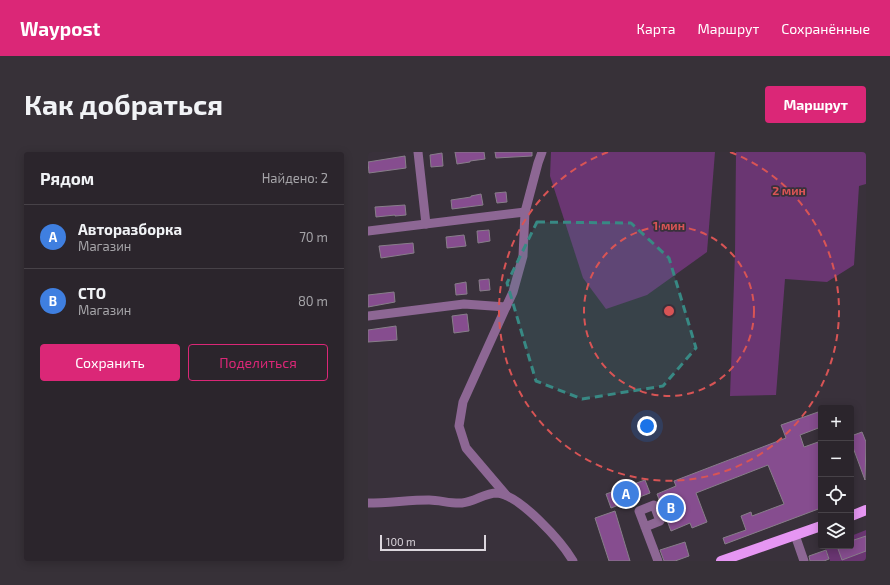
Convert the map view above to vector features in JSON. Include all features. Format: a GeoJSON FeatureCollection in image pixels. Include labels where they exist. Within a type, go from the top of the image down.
{"type":"FeatureCollection","features":[{"type":"Feature","properties":{"kind":"main road"},"geometry":{"type":"LineString","coordinates":[[854,515],[866,510]]}},
{"type":"Feature","properties":{"kind":"main road"},"geometry":{"type":"LineString","coordinates":[[721,561],[818,527]]}},
{"type":"Feature","properties":{"kind":"street"},"geometry":{"type":"LineString","coordinates":[[418,152],[426,224]]}},
{"type":"Feature","properties":{"kind":"street"},"geometry":{"type":"LineString","coordinates":[[542,152],[525,212],[523,256],[513,292],[463,402],[459,426],[466,448],[506,495],[522,505],[539,520],[574,561]]}},
{"type":"Feature","properties":{"kind":"street"},"geometry":{"type":"LineString","coordinates":[[368,231],[525,212]]}},
{"type":"Feature","properties":{"kind":"street"},"geometry":{"type":"LineString","coordinates":[[368,316],[464,304],[506,307]]}},
{"type":"Feature","properties":{"kind":"street"},"geometry":{"type":"LineString","coordinates":[[368,503],[427,500],[464,503],[489,494],[497,493],[506,495]]}},
{"type":"Feature","properties":{"kind":"street"},"geometry":{"type":"LineString","coordinates":[[645,527],[658,561]]}},
{"type":"Feature","properties":{"kind":"street"},"geometry":{"type":"LineString","coordinates":[[796,536],[804,561]]}},
{"type":"Feature","properties":{"kind":"highlighted area"},"geometry":{"type":"Polygon","coordinates":[[[537,222],[631,223],[669,258],[696,348],[663,386],[582,399],[536,381],[507,283],[537,222]]]}},
{"type":"Feature","properties":{"kind":"shaded area"},"geometry":{"type":"Polygon","coordinates":[[[551,152],[715,152],[707,252],[647,295],[606,309],[583,278],[550,176],[551,152]]]}},
{"type":"Feature","properties":{"kind":"shaded area"},"geometry":{"type":"Polygon","coordinates":[[[736,152],[866,152],[866,184],[859,186],[854,265],[827,282],[785,279],[776,395],[730,396],[735,254],[736,152]]]}},
{"type":"Feature","properties":{"kind":"shaded area"},"geometry":{"type":"Polygon","coordinates":[[[866,530],[866,561],[830,561],[826,549],[854,549],[854,535],[866,530]]]}},
{"type":"Feature","properties":{"kind":"building"},"geometry":{"type":"Polygon","coordinates":[[[455,152],[484,152],[485,159],[457,164],[455,152]]]}},
{"type":"Feature","properties":{"kind":"building"},"geometry":{"type":"Polygon","coordinates":[[[495,152],[532,152],[532,156],[496,158],[495,152]]]}},
{"type":"Feature","properties":{"kind":"building"},"geometry":{"type":"Polygon","coordinates":[[[442,153],[443,166],[431,167],[430,155],[442,153]]]}},
{"type":"Feature","properties":{"kind":"building"},"geometry":{"type":"Polygon","coordinates":[[[405,156],[406,168],[369,173],[368,162],[405,156]]]}},
{"type":"Feature","properties":{"kind":"building"},"geometry":{"type":"Polygon","coordinates":[[[506,192],[507,202],[497,203],[495,193],[506,192]]]}},
{"type":"Feature","properties":{"kind":"building"},"geometry":{"type":"Polygon","coordinates":[[[481,194],[483,205],[452,209],[451,200],[481,194]]]}},
{"type":"Feature","properties":{"kind":"building"},"geometry":{"type":"Polygon","coordinates":[[[405,205],[406,215],[376,217],[375,207],[405,205]]]}},
{"type":"Feature","properties":{"kind":"building"},"geometry":{"type":"Polygon","coordinates":[[[489,230],[490,241],[478,243],[477,231],[489,230]]]}},
{"type":"Feature","properties":{"kind":"building"},"geometry":{"type":"Polygon","coordinates":[[[464,235],[466,246],[447,248],[446,237],[464,235]]]}},
{"type":"Feature","properties":{"kind":"building"},"geometry":{"type":"Polygon","coordinates":[[[413,243],[414,253],[381,258],[379,246],[413,243]]]}},
{"type":"Feature","properties":{"kind":"building"},"geometry":{"type":"Polygon","coordinates":[[[489,279],[490,290],[480,291],[479,280],[489,279]]]}},
{"type":"Feature","properties":{"kind":"building"},"geometry":{"type":"Polygon","coordinates":[[[466,282],[467,294],[456,295],[455,284],[466,282]]]}},
{"type":"Feature","properties":{"kind":"building"},"geometry":{"type":"Polygon","coordinates":[[[394,292],[395,302],[368,307],[368,295],[394,292]]]}},
{"type":"Feature","properties":{"kind":"building"},"geometry":{"type":"Polygon","coordinates":[[[467,314],[469,331],[454,333],[452,316],[467,314]]]}},
{"type":"Feature","properties":{"kind":"building"},"geometry":{"type":"Polygon","coordinates":[[[396,326],[397,340],[368,342],[368,330],[396,326]]]}},
{"type":"Feature","properties":{"kind":"building"},"geometry":{"type":"Polygon","coordinates":[[[818,412],[818,428],[800,435],[804,447],[818,442],[818,509],[725,544],[723,538],[746,530],[741,516],[751,512],[752,516],[784,504],[768,465],[696,493],[707,522],[692,528],[690,523],[671,531],[657,494],[676,486],[674,481],[786,438],[781,425],[818,412]]]}},
{"type":"Feature","properties":{"kind":"building"},"geometry":{"type":"Polygon","coordinates":[[[862,432],[866,442],[865,480],[854,450],[854,435],[862,432]]]}},
{"type":"Feature","properties":{"kind":"building"},"geometry":{"type":"Polygon","coordinates":[[[645,480],[650,493],[611,508],[606,494],[645,480]]]}},
{"type":"Feature","properties":{"kind":"building"},"geometry":{"type":"Polygon","coordinates":[[[615,511],[630,561],[609,561],[595,518],[615,511]]]}},
{"type":"Feature","properties":{"kind":"building"},"geometry":{"type":"Polygon","coordinates":[[[866,536],[866,551],[842,560],[838,549],[854,549],[854,540],[866,536]]]}},
{"type":"Feature","properties":{"kind":"building"},"geometry":{"type":"Polygon","coordinates":[[[685,542],[689,556],[675,561],[664,561],[660,550],[685,542]]]}},
{"type":"Feature","properties":{"kind":"building"},"geometry":{"type":"Polygon","coordinates":[[[826,550],[829,559],[824,561],[810,561],[809,556],[826,550]]]}},
{"type":"Feature","properties":{"kind":"place","name":"Авторазборка"},"geometry":{"type":"Point","coordinates":[626,494]}},
{"type":"Feature","properties":{"kind":"place","name":"СТО"},"geometry":{"type":"Point","coordinates":[671,508]}}]}
